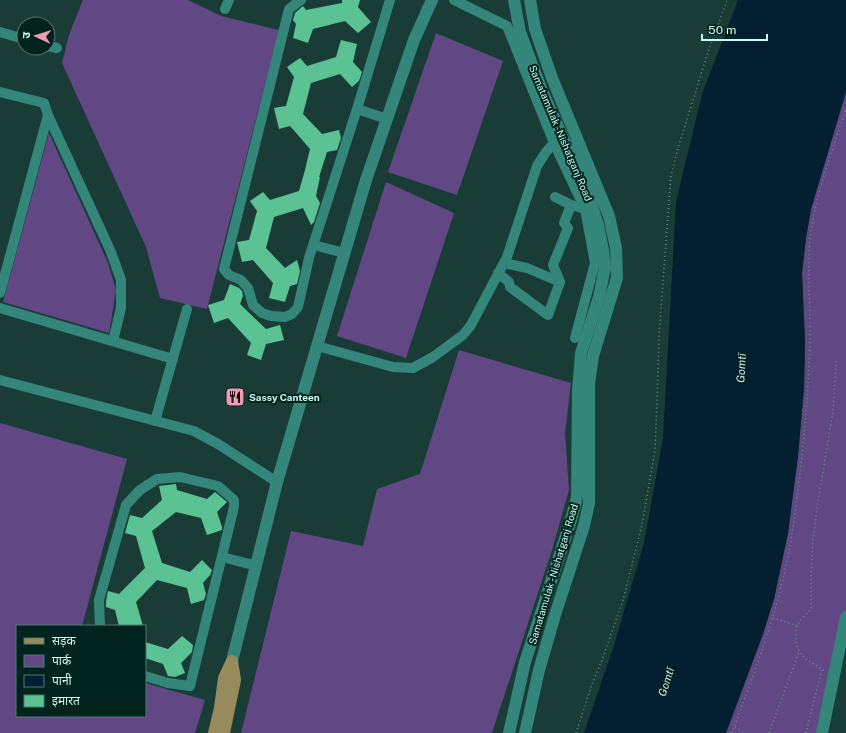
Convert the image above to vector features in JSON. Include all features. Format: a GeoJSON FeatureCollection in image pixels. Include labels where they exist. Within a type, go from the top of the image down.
{"type":"FeatureCollection","features":[{"type":"Feature","properties":{"kind":"main road"},"geometry":{"type":"LineString","coordinates":[[214,733],[220,708],[224,678],[232,661]]}},
{"type":"Feature","properties":{"kind":"main road"},"geometry":{"type":"LineString","coordinates":[[224,733],[230,710],[235,680],[232,661]]}},
{"type":"Feature","properties":{"kind":"street"},"geometry":{"type":"LineString","coordinates":[[301,0],[290,9],[224,269],[229,275],[241,280],[248,288],[253,305],[262,313],[271,316],[285,317],[292,314],[298,307],[314,245],[390,0]]}},
{"type":"Feature","properties":{"kind":"street"},"geometry":{"type":"LineString","coordinates":[[232,661],[277,482],[366,180],[414,40],[432,0]]}},
{"type":"Feature","properties":{"kind":"street"},"geometry":{"type":"LineString","coordinates":[[454,0],[507,26],[554,143],[585,209],[595,263],[576,338]]}},
{"type":"Feature","properties":{"kind":"street","name":"Samatamulak - Nishatganj Road"},"geometry":{"type":"LineString","coordinates":[[509,733],[525,662],[569,527],[577,497],[578,391],[581,353],[599,297],[605,268],[598,225],[586,188],[542,91],[520,32],[514,0]]}},
{"type":"Feature","properties":{"kind":"street","name":"Samatamulak - Nishatganj Road"},"geometry":{"type":"LineString","coordinates":[[525,733],[539,670],[584,526],[589,503],[590,384],[593,356],[617,278],[616,248],[608,216],[552,78],[535,29],[530,0]]}},
{"type":"Feature","properties":{"kind":"street"},"geometry":{"type":"LineString","coordinates":[[0,32],[16,37]]}},
{"type":"Feature","properties":{"kind":"street"},"geometry":{"type":"LineString","coordinates":[[0,92],[44,103],[48,115],[111,252],[121,280],[121,308],[113,341]]}},
{"type":"Feature","properties":{"kind":"street"},"geometry":{"type":"LineString","coordinates":[[357,109],[387,119]]}},
{"type":"Feature","properties":{"kind":"street"},"geometry":{"type":"LineString","coordinates":[[0,293],[48,115]]}},
{"type":"Feature","properties":{"kind":"street"},"geometry":{"type":"LineString","coordinates":[[317,346],[393,367],[413,368],[433,357],[463,335],[471,325],[508,257],[537,166],[554,143]]}},
{"type":"Feature","properties":{"kind":"street"},"geometry":{"type":"LineString","coordinates":[[555,197],[571,205],[585,209]]}},
{"type":"Feature","properties":{"kind":"street"},"geometry":{"type":"LineString","coordinates":[[498,274],[509,282],[510,287],[548,315],[560,282],[553,265],[568,228],[564,223],[571,205]]}},
{"type":"Feature","properties":{"kind":"street"},"geometry":{"type":"LineString","coordinates":[[314,245],[344,254]]}},
{"type":"Feature","properties":{"kind":"street"},"geometry":{"type":"LineString","coordinates":[[504,263],[527,268],[560,282]]}},
{"type":"Feature","properties":{"kind":"street"},"geometry":{"type":"LineString","coordinates":[[0,308],[172,359]]}},
{"type":"Feature","properties":{"kind":"street"},"geometry":{"type":"LineString","coordinates":[[155,421],[187,309]]}},
{"type":"Feature","properties":{"kind":"street"},"geometry":{"type":"LineString","coordinates":[[0,380],[194,431],[218,444],[277,482]]}},
{"type":"Feature","properties":{"kind":"street"},"geometry":{"type":"LineString","coordinates":[[100,625],[99,600],[126,505],[140,490],[157,479],[180,477],[218,486],[234,500],[234,507],[190,686],[168,683],[146,676]]}},
{"type":"Feature","properties":{"kind":"street"},"geometry":{"type":"LineString","coordinates":[[222,557],[257,566]]}},
{"type":"Feature","properties":{"kind":"street"},"geometry":{"type":"LineString","coordinates":[[822,733],[846,617]]}},
{"type":"Feature","properties":{"kind":"path"},"geometry":{"type":"LineString","coordinates":[[576,733],[622,600],[642,525],[655,450],[659,335],[671,175],[707,55],[727,0]]}},
{"type":"Feature","properties":{"kind":"path"},"geometry":{"type":"LineString","coordinates":[[732,733],[767,638],[786,570],[799,481],[808,371],[810,340],[808,259],[811,230],[817,203],[846,108]]}},
{"type":"Feature","properties":{"kind":"path"},"geometry":{"type":"LineString","coordinates":[[806,733],[823,670],[799,652],[796,629],[811,609],[813,541],[833,411],[836,361]]}},
{"type":"Feature","properties":{"kind":"path"},"geometry":{"type":"LineString","coordinates":[[773,618],[798,626]]}},
{"type":"Feature","properties":{"kind":"path"},"geometry":{"type":"LineString","coordinates":[[768,733],[799,652]]}},
{"type":"Feature","properties":{"kind":"path"},"geometry":{"type":"LineString","coordinates":[[734,727],[745,733]]}},
{"type":"Feature","properties":{"kind":"green space"},"geometry":{"type":"Polygon","coordinates":[[[83,0],[188,0],[221,16],[279,30],[207,309],[160,298],[146,247],[62,63],[69,35],[83,0]]]}},
{"type":"Feature","properties":{"kind":"green space"},"geometry":{"type":"Polygon","coordinates":[[[436,33],[503,61],[457,195],[388,172],[436,33]]]}},
{"type":"Feature","properties":{"kind":"green space"},"geometry":{"type":"Polygon","coordinates":[[[846,92],[846,616],[819,733],[726,733],[763,634],[774,599],[788,533],[798,456],[804,388],[805,343],[802,273],[806,238],[811,209],[846,92]]]}},
{"type":"Feature","properties":{"kind":"green space"},"geometry":{"type":"Polygon","coordinates":[[[49,133],[108,263],[116,290],[109,333],[3,302],[49,133]]]}},
{"type":"Feature","properties":{"kind":"green space"},"geometry":{"type":"Polygon","coordinates":[[[386,182],[454,213],[406,358],[337,336],[386,182]]]}},
{"type":"Feature","properties":{"kind":"green space"},"geometry":{"type":"Polygon","coordinates":[[[459,350],[571,383],[565,433],[569,490],[552,550],[492,733],[241,733],[291,531],[363,546],[377,489],[420,474],[459,350]]]}},
{"type":"Feature","properties":{"kind":"green space"},"geometry":{"type":"Polygon","coordinates":[[[0,423],[127,459],[82,625],[16,625],[16,717],[146,717],[146,683],[205,700],[195,733],[0,733],[0,423]]]}},
{"type":"Feature","properties":{"kind":"water","name":"Gomtī"},"geometry":{"type":"Polygon","coordinates":[[[738,0],[846,0],[846,92],[811,209],[802,273],[805,343],[804,388],[798,456],[788,533],[774,599],[763,634],[726,733],[584,733],[615,642],[644,543],[663,438],[676,202],[702,94],[738,0]]]}},
{"type":"Feature","properties":{"kind":"building"},"geometry":{"type":"Polygon","coordinates":[[[342,0],[360,0],[358,7],[371,22],[358,33],[345,21],[313,29],[308,43],[293,38],[296,24],[293,20],[295,13],[303,6],[306,10],[342,3],[342,0]]]}},
{"type":"Feature","properties":{"kind":"building"},"geometry":{"type":"Polygon","coordinates":[[[341,40],[357,44],[353,62],[362,72],[359,81],[352,87],[340,74],[311,83],[303,114],[322,134],[339,130],[341,138],[337,150],[327,152],[319,177],[316,196],[320,203],[314,222],[311,225],[303,208],[274,217],[266,248],[285,268],[297,260],[300,271],[297,284],[290,286],[285,302],[269,298],[273,283],[253,260],[242,262],[237,242],[249,240],[257,211],[250,201],[263,192],[270,200],[299,191],[305,170],[310,149],[290,126],[279,129],[274,108],[286,106],[294,77],[287,67],[300,58],[307,66],[336,57],[341,40]]]}},
{"type":"Feature","properties":{"kind":"building"},"geometry":{"type":"Polygon","coordinates":[[[230,284],[242,291],[243,296],[240,304],[266,329],[280,325],[284,340],[266,344],[261,360],[247,355],[251,343],[228,318],[214,323],[208,305],[224,300],[230,284]]]}},
{"type":"Feature","properties":{"kind":"building"},"geometry":{"type":"Polygon","coordinates":[[[176,484],[177,490],[207,499],[215,492],[227,502],[217,512],[222,530],[207,535],[201,518],[176,512],[152,531],[162,563],[190,572],[202,560],[212,570],[210,575],[203,583],[206,594],[204,600],[191,604],[187,588],[157,580],[136,602],[143,625],[119,625],[115,610],[106,607],[108,591],[119,594],[145,568],[136,536],[125,533],[130,515],[142,518],[162,500],[159,486],[176,484]]]}},
{"type":"Feature","properties":{"kind":"building"},"geometry":{"type":"Polygon","coordinates":[[[182,636],[193,645],[192,652],[181,663],[185,673],[175,677],[168,676],[163,664],[146,658],[146,642],[168,649],[182,636]]]}},
{"type":"Feature","properties":{"kind":"place","name":"Sassy Canteen"},"geometry":{"type":"Point","coordinates":[235,397]}}]}
